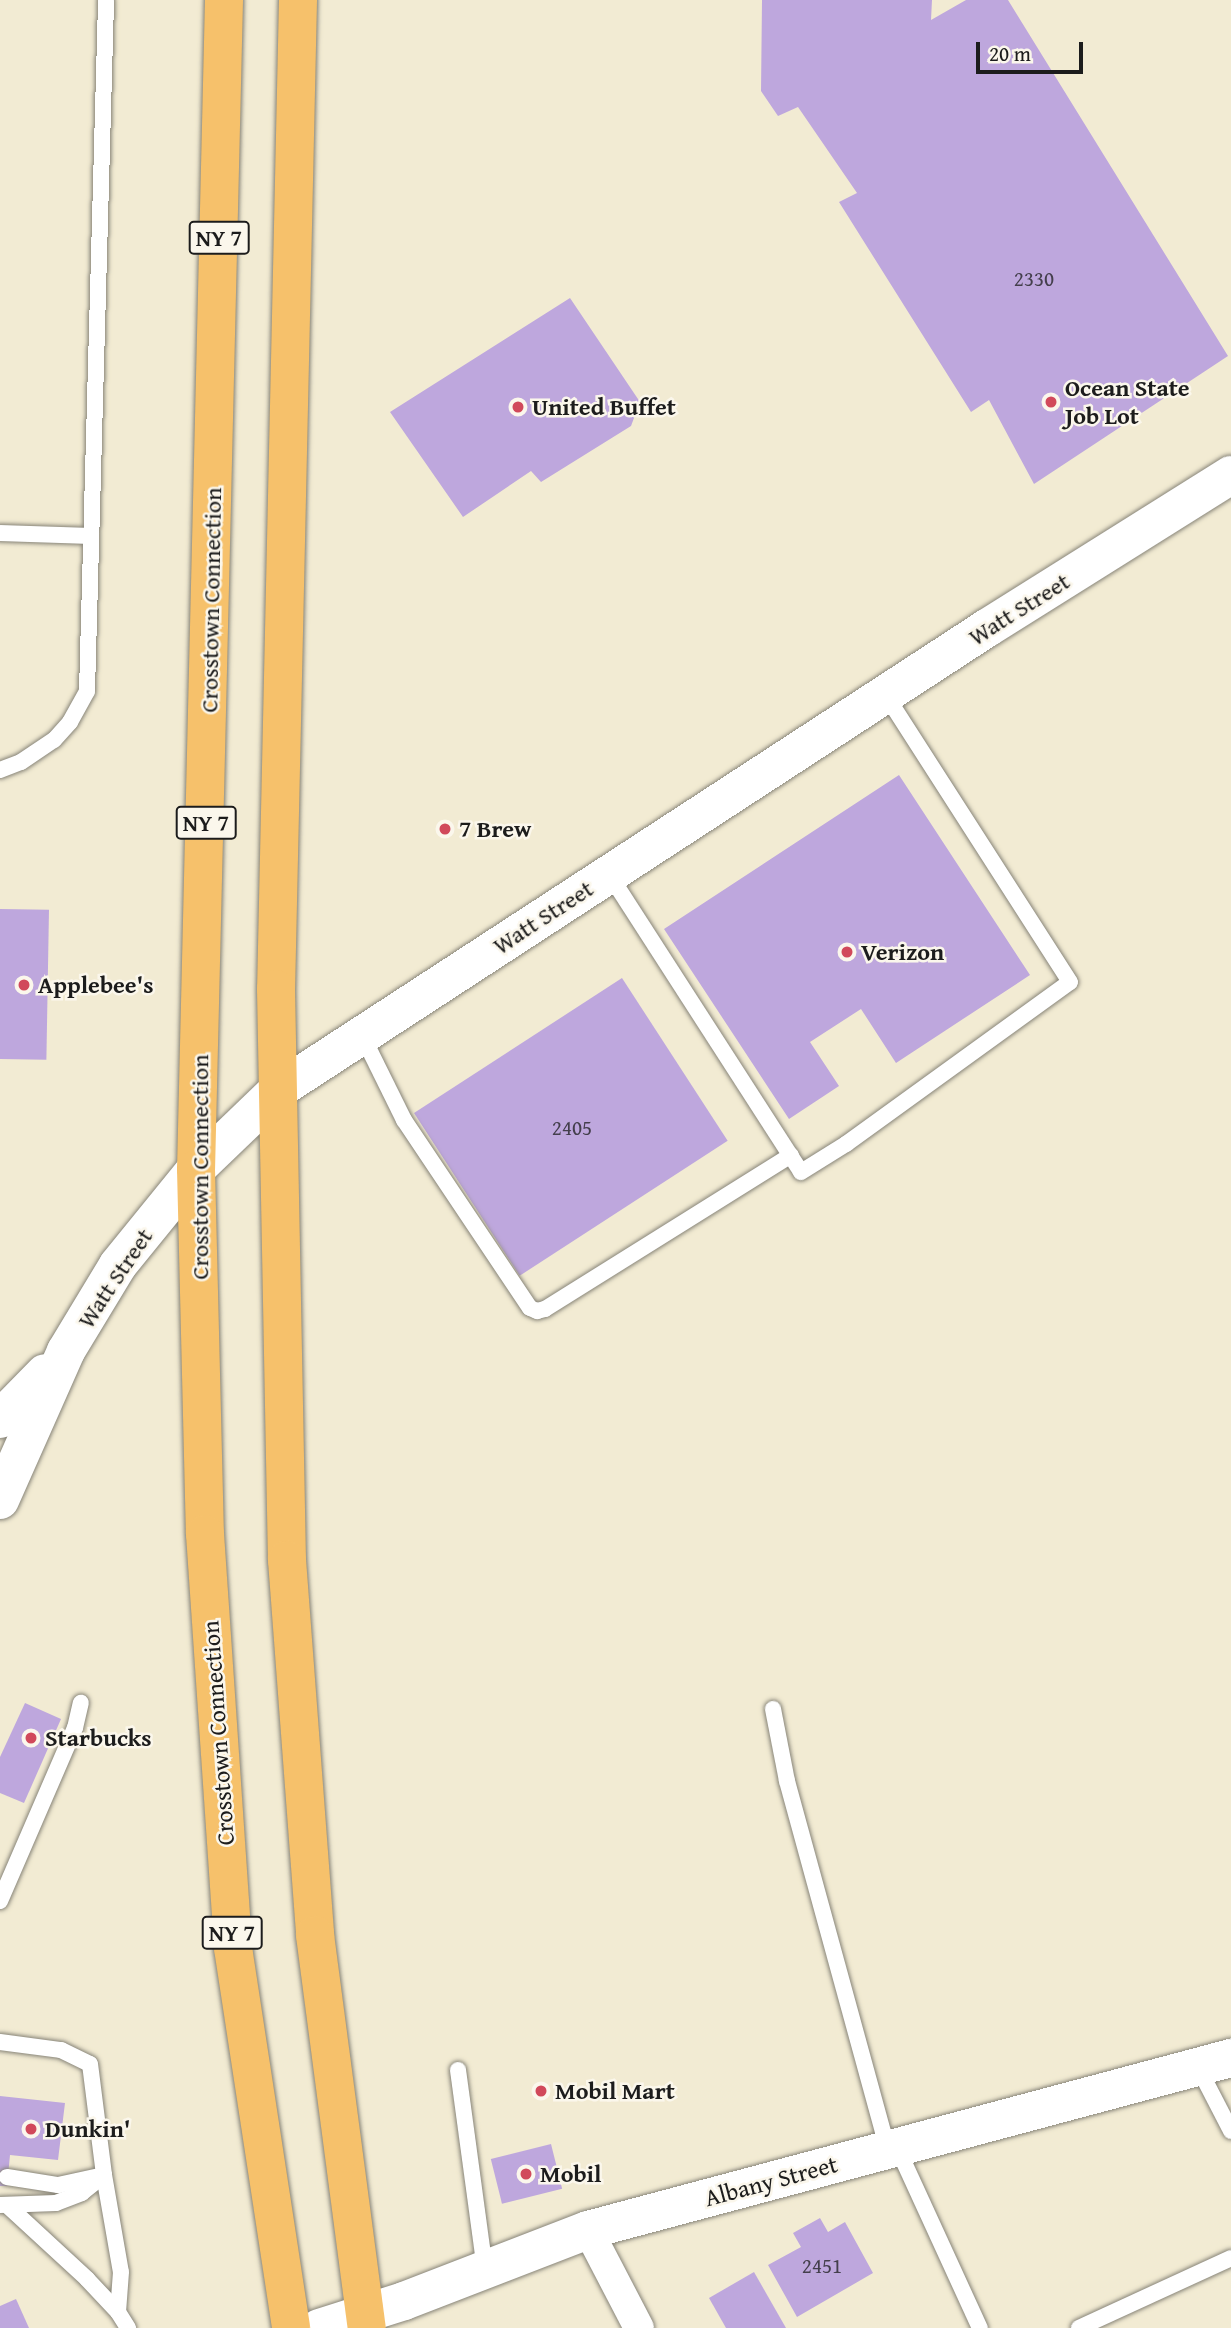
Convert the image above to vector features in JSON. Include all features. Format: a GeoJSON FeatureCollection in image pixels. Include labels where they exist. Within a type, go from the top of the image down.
{"type":"FeatureCollection","features":[{"type":"Feature","properties":{"kind":"highway","name":"Crosstown Connection"},"geometry":{"type":"LineString","coordinates":[[224,0],[196,1170],[205,1534],[233,1948],[291,2328]]}},
{"type":"Feature","properties":{"kind":"highway"},"geometry":{"type":"LineString","coordinates":[[298,0],[277,975],[288,1574],[315,1935],[366,2321]]}},
{"type":"Feature","properties":{"kind":"street","name":"Watt Street"},"geometry":{"type":"LineString","coordinates":[[0,1500],[66,1351],[118,1265],[196,1170],[278,1090],[885,694],[1231,475]]}},
{"type":"Feature","properties":{"kind":"street"},"geometry":{"type":"LineString","coordinates":[[0,1419],[66,1351]]}},
{"type":"Feature","properties":{"kind":"street","name":"Albany Street"},"geometry":{"type":"LineString","coordinates":[[319,2328],[366,2321],[485,2269],[588,2230],[1215,2062]]}},
{"type":"Feature","properties":{"kind":"street"},"geometry":{"type":"LineString","coordinates":[[588,2230],[639,2328]]}},
{"type":"Feature","properties":{"kind":"lane"},"geometry":{"type":"LineString","coordinates":[[0,769],[21,762],[54,740],[70,722],[87,691],[106,0]]}},
{"type":"Feature","properties":{"kind":"lane"},"geometry":{"type":"LineString","coordinates":[[0,533],[91,536]]}},
{"type":"Feature","properties":{"kind":"lane"},"geometry":{"type":"LineString","coordinates":[[609,874],[801,1172],[846,1144],[1070,982],[885,694]]}},
{"type":"Feature","properties":{"kind":"lane"},"geometry":{"type":"LineString","coordinates":[[362,1035],[404,1120],[530,1308],[537,1311],[545,1309],[791,1155]]}},
{"type":"Feature","properties":{"kind":"lane"},"geometry":{"type":"LineString","coordinates":[[0,1901],[75,1728],[81,1703]]}},
{"type":"Feature","properties":{"kind":"lane"},"geometry":{"type":"LineString","coordinates":[[773,1709],[787,1781],[893,2148],[980,2328]]}},
{"type":"Feature","properties":{"kind":"lane"},"geometry":{"type":"LineString","coordinates":[[0,2042],[61,2050],[90,2064],[104,2175],[121,2272],[118,2312]]}},
{"type":"Feature","properties":{"kind":"lane"},"geometry":{"type":"LineString","coordinates":[[1215,2062],[1231,2131]]}},
{"type":"Feature","properties":{"kind":"lane"},"geometry":{"type":"LineString","coordinates":[[458,2070],[485,2269]]}},
{"type":"Feature","properties":{"kind":"lane"},"geometry":{"type":"LineString","coordinates":[[7,2178],[58,2185],[104,2175]]}},
{"type":"Feature","properties":{"kind":"lane"},"geometry":{"type":"LineString","coordinates":[[4,2206],[56,2203],[82,2193],[104,2175]]}},
{"type":"Feature","properties":{"kind":"lane"},"geometry":{"type":"LineString","coordinates":[[4,2206],[118,2312],[128,2328]]}},
{"type":"Feature","properties":{"kind":"lane"},"geometry":{"type":"LineString","coordinates":[[1079,2328],[1231,2258]]}},
{"type":"Feature","properties":{"kind":"building"},"geometry":{"type":"Polygon","coordinates":[[[762,0],[932,0],[931,20],[966,0],[1008,0],[1228,356],[1034,484],[989,400],[971,412],[839,202],[857,193],[798,107],[778,116],[761,91],[762,0]]]}},
{"type":"Feature","properties":{"kind":"building","name":"United Buffet"},"geometry":{"type":"Polygon","coordinates":[[[570,298],[640,402],[631,426],[541,482],[531,471],[463,517],[390,412],[570,298]]]}},
{"type":"Feature","properties":{"kind":"building","name":"Verizon"},"geometry":{"type":"Polygon","coordinates":[[[899,775],[1030,975],[896,1063],[861,1009],[810,1042],[839,1086],[789,1119],[664,929],[899,775]]]}},
{"type":"Feature","properties":{"kind":"building","name":"Applebee's"},"geometry":{"type":"Polygon","coordinates":[[[0,909],[49,910],[46,1060],[0,1059],[0,909]]]}},
{"type":"Feature","properties":{"kind":"building"},"geometry":{"type":"Polygon","coordinates":[[[622,978],[728,1141],[520,1276],[414,1113],[622,978]]]}},
{"type":"Feature","properties":{"kind":"building","name":"Starbucks"},"geometry":{"type":"Polygon","coordinates":[[[25,1703],[61,1719],[24,1803],[0,1793],[0,1757],[25,1703]]]}},
{"type":"Feature","properties":{"kind":"building","name":"Dunkin'"},"geometry":{"type":"Polygon","coordinates":[[[0,2096],[65,2103],[58,2160],[10,2155],[7,2186],[0,2186],[0,2096]]]}},
{"type":"Feature","properties":{"kind":"building","name":"Mobil"},"geometry":{"type":"Polygon","coordinates":[[[551,2144],[562,2189],[502,2204],[491,2159],[551,2144]]]}},
{"type":"Feature","properties":{"kind":"building"},"geometry":{"type":"Polygon","coordinates":[[[820,2218],[828,2232],[845,2222],[873,2273],[797,2317],[768,2265],[801,2247],[793,2233],[820,2218]]]}},
{"type":"Feature","properties":{"kind":"building"},"geometry":{"type":"Polygon","coordinates":[[[754,2272],[786,2328],[726,2328],[709,2298],[754,2272]]]}},
{"type":"Feature","properties":{"kind":"building"},"geometry":{"type":"Polygon","coordinates":[[[16,2299],[29,2328],[0,2328],[0,2306],[16,2299]]]}},
{"type":"Feature","properties":{"kind":"place","name":"Ocean State Job Lot"},"geometry":{"type":"Point","coordinates":[1051,402]}},
{"type":"Feature","properties":{"kind":"place","name":"United Buffet"},"geometry":{"type":"Point","coordinates":[518,407]}},
{"type":"Feature","properties":{"kind":"place","name":"7 Brew"},"geometry":{"type":"Point","coordinates":[445,829]}},
{"type":"Feature","properties":{"kind":"place","name":"Verizon"},"geometry":{"type":"Point","coordinates":[847,952]}},
{"type":"Feature","properties":{"kind":"place","name":"Applebee's"},"geometry":{"type":"Point","coordinates":[24,985]}},
{"type":"Feature","properties":{"kind":"place","name":"Starbucks"},"geometry":{"type":"Point","coordinates":[31,1738]}},
{"type":"Feature","properties":{"kind":"place","name":"Mobil Mart"},"geometry":{"type":"Point","coordinates":[541,2091]}},
{"type":"Feature","properties":{"kind":"place","name":"Dunkin'"},"geometry":{"type":"Point","coordinates":[31,2129]}},
{"type":"Feature","properties":{"kind":"place","name":"Mobil"},"geometry":{"type":"Point","coordinates":[526,2174]}}]}
